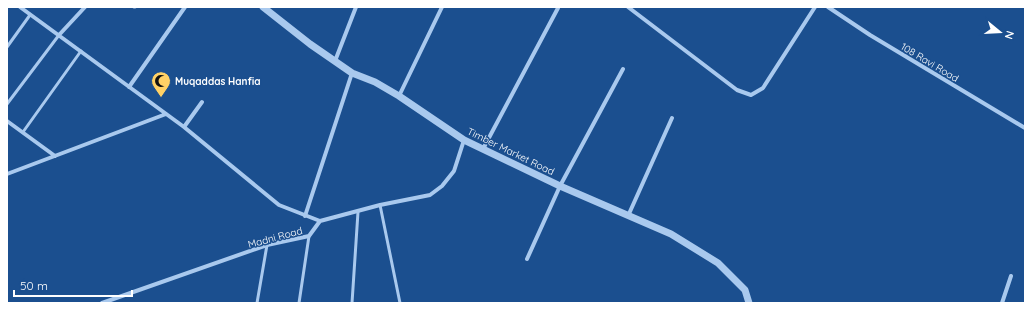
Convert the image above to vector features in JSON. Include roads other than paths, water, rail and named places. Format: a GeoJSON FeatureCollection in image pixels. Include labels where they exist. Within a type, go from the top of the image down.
{"type":"FeatureCollection","features":[{"type":"Feature","properties":{"kind":"street"},"geometry":{"type":"LineString","coordinates":[[20,7],[184,127],[279,205],[320,221],[380,205],[430,194],[442,186],[454,171],[464,140]]}},
{"type":"Feature","properties":{"kind":"street"},"geometry":{"type":"LineString","coordinates":[[59,35],[85,7]]}},
{"type":"Feature","properties":{"kind":"street"},"geometry":{"type":"LineString","coordinates":[[129,87],[185,7]]}},
{"type":"Feature","properties":{"kind":"street","name":"Timber Market Road"},"geometry":{"type":"LineString","coordinates":[[263,7],[310,44],[352,73],[375,82],[399,96],[464,140],[560,186],[671,234],[718,263],[745,290],[749,303]]}},
{"type":"Feature","properties":{"kind":"street"},"geometry":{"type":"LineString","coordinates":[[335,61],[356,7]]}},
{"type":"Feature","properties":{"kind":"street"},"geometry":{"type":"LineString","coordinates":[[399,96],[442,7]]}},
{"type":"Feature","properties":{"kind":"street"},"geometry":{"type":"LineString","coordinates":[[628,7],[737,90],[751,95],[763,88],[815,7]]}},
{"type":"Feature","properties":{"kind":"street","name":"108 Ravi Road"},"geometry":{"type":"LineString","coordinates":[[828,7],[870,36],[1025,128]]}},
{"type":"Feature","properties":{"kind":"street"},"geometry":{"type":"LineString","coordinates":[[483,149],[558,8]]}},
{"type":"Feature","properties":{"kind":"street"},"geometry":{"type":"LineString","coordinates":[[527,259],[560,186],[623,69]]}},
{"type":"Feature","properties":{"kind":"street"},"geometry":{"type":"LineString","coordinates":[[306,216],[352,73]]}},
{"type":"Feature","properties":{"kind":"street"},"geometry":{"type":"LineString","coordinates":[[184,127],[202,102]]}},
{"type":"Feature","properties":{"kind":"street"},"geometry":{"type":"LineString","coordinates":[[7,174],[166,114]]}},
{"type":"Feature","properties":{"kind":"street"},"geometry":{"type":"LineString","coordinates":[[628,216],[672,118]]}},
{"type":"Feature","properties":{"kind":"street"},"geometry":{"type":"LineString","coordinates":[[7,121],[55,156]]}},
{"type":"Feature","properties":{"kind":"street","name":"Madni Road"},"geometry":{"type":"LineString","coordinates":[[102,303],[267,245],[309,236],[320,221]]}},
{"type":"Feature","properties":{"kind":"street"},"geometry":{"type":"LineString","coordinates":[[1002,303],[1011,276]]}},
{"type":"Feature","properties":{"kind":"lane"},"geometry":{"type":"LineString","coordinates":[[7,47],[30,15]]}},
{"type":"Feature","properties":{"kind":"lane"},"geometry":{"type":"LineString","coordinates":[[7,104],[59,35]]}},
{"type":"Feature","properties":{"kind":"lane"},"geometry":{"type":"LineString","coordinates":[[23,132],[81,52]]}},
{"type":"Feature","properties":{"kind":"lane"},"geometry":{"type":"LineString","coordinates":[[380,205],[400,303]]}},
{"type":"Feature","properties":{"kind":"lane"},"geometry":{"type":"LineString","coordinates":[[352,303],[358,212]]}},
{"type":"Feature","properties":{"kind":"lane"},"geometry":{"type":"LineString","coordinates":[[299,303],[309,236]]}},
{"type":"Feature","properties":{"kind":"lane"},"geometry":{"type":"LineString","coordinates":[[257,303],[267,245]]}},
{"type":"Feature","properties":{"kind":"place","name":"Muqaddas Hanfia"},"geometry":{"type":"Point","coordinates":[161,98]}}]}
